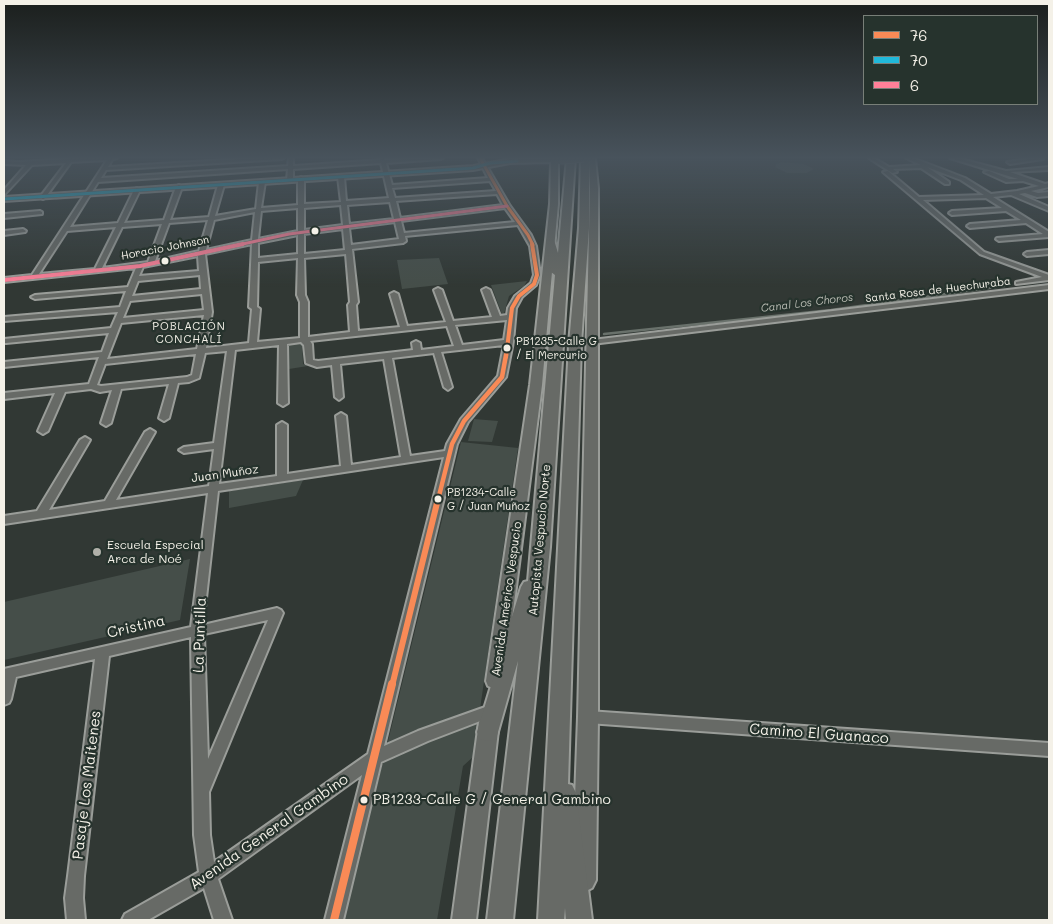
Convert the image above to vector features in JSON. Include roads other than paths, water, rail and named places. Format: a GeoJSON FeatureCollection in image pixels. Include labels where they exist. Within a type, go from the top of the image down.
{"type":"FeatureCollection","features":[{"type":"Feature","properties":{"kind":"highway","name":"Autopista Vespucio Norte"},"geometry":{"type":"LineString","coordinates":[[500,920],[541,547],[567,201]]}},
{"type":"Feature","properties":{"kind":"highway","name":"Autopista Vespucio Norte"},"geometry":{"type":"LineString","coordinates":[[551,920],[584,201]]}},
{"type":"Feature","properties":{"kind":"highway"},"geometry":{"type":"LineString","coordinates":[[550,242],[554,266],[560,282]]}},
{"type":"Feature","properties":{"kind":"highway"},"geometry":{"type":"LineString","coordinates":[[578,308],[594,255]]}},
{"type":"Feature","properties":{"kind":"highway"},"geometry":{"type":"LineString","coordinates":[[490,722],[541,547]]}},
{"type":"Feature","properties":{"kind":"highway"},"geometry":{"type":"LineString","coordinates":[[559,746],[580,920]]}},
{"type":"Feature","properties":{"kind":"main road","name":"Avenida Américo Vespucio"},"geometry":{"type":"LineString","coordinates":[[464,920],[536,385],[554,201]]}},
{"type":"Feature","properties":{"kind":"main road"},"geometry":{"type":"LineString","coordinates":[[584,920],[594,255],[593,201]]}},
{"type":"Feature","properties":{"kind":"street"},"geometry":{"type":"LineString","coordinates":[[34,277],[84,201]]}},
{"type":"Feature","properties":{"kind":"street"},"geometry":{"type":"LineString","coordinates":[[97,271],[132,201]]}},
{"type":"Feature","properties":{"kind":"street"},"geometry":{"type":"LineString","coordinates":[[150,265],[174,201]]}},
{"type":"Feature","properties":{"kind":"street"},"geometry":{"type":"LineString","coordinates":[[4,396],[92,386],[96,389],[194,378],[208,312],[201,256],[217,201]]}},
{"type":"Feature","properties":{"kind":"street"},"geometry":{"type":"LineString","coordinates":[[253,346],[255,240],[259,201]]}},
{"type":"Feature","properties":{"kind":"street"},"geometry":{"type":"LineString","coordinates":[[301,201],[304,341],[308,344],[310,362],[318,364],[509,342]]}},
{"type":"Feature","properties":{"kind":"street"},"geometry":{"type":"LineString","coordinates":[[66,229],[212,218],[258,210],[374,201]]}},
{"type":"Feature","properties":{"kind":"street"},"geometry":{"type":"LineString","coordinates":[[392,201],[401,239]]}},
{"type":"Feature","properties":{"kind":"street"},"geometry":{"type":"LineString","coordinates":[[334,920],[449,453],[455,435],[464,421],[502,377],[509,342],[510,317],[514,303],[534,284],[537,275],[533,246],[504,201]]}},
{"type":"Feature","properties":{"kind":"street"},"geometry":{"type":"LineString","coordinates":[[919,201],[982,253],[1049,277]]}},
{"type":"Feature","properties":{"kind":"street"},"geometry":{"type":"LineString","coordinates":[[996,201],[1049,235]]}},
{"type":"Feature","properties":{"kind":"street"},"geometry":{"type":"LineString","coordinates":[[1032,201],[1047,208]]}},
{"type":"Feature","properties":{"kind":"street"},"geometry":{"type":"LineString","coordinates":[[344,203],[354,302],[352,305],[354,334]]}},
{"type":"Feature","properties":{"kind":"street","name":"Horacio Johnson"},"geometry":{"type":"LineString","coordinates":[[4,280],[150,265],[255,240],[301,232],[507,206]]}},
{"type":"Feature","properties":{"kind":"street"},"geometry":{"type":"LineString","coordinates":[[952,213],[1004,207]]}},
{"type":"Feature","properties":{"kind":"street"},"geometry":{"type":"LineString","coordinates":[[5,218],[40,213]]}},
{"type":"Feature","properties":{"kind":"street"},"geometry":{"type":"LineString","coordinates":[[970,226],[1026,222]]}},
{"type":"Feature","properties":{"kind":"street"},"geometry":{"type":"LineString","coordinates":[[255,260],[349,250],[401,239],[520,223]]}},
{"type":"Feature","properties":{"kind":"street"},"geometry":{"type":"LineString","coordinates":[[4,233],[23,231]]}},
{"type":"Feature","properties":{"kind":"street"},"geometry":{"type":"LineString","coordinates":[[999,239],[1049,235]]}},
{"type":"Feature","properties":{"kind":"street"},"geometry":{"type":"LineString","coordinates":[[1027,254],[1049,252]]}},
{"type":"Feature","properties":{"kind":"street"},"geometry":{"type":"LineString","coordinates":[[92,386],[140,266]]}},
{"type":"Feature","properties":{"kind":"street"},"geometry":{"type":"LineString","coordinates":[[134,279],[203,273]]}},
{"type":"Feature","properties":{"kind":"street","name":"Santa Rosa de Huechuraba"},"geometry":{"type":"LineString","coordinates":[[1018,283],[1049,277]]}},
{"type":"Feature","properties":{"kind":"street","name":"Santa Rosa de Huechuraba"},"geometry":{"type":"LineString","coordinates":[[592,342],[1049,287]]}},
{"type":"Feature","properties":{"kind":"street"},"geometry":{"type":"LineString","coordinates":[[35,297],[130,289]]}},
{"type":"Feature","properties":{"kind":"street"},"geometry":{"type":"LineString","coordinates":[[438,290],[459,348]]}},
{"type":"Feature","properties":{"kind":"street"},"geometry":{"type":"LineString","coordinates":[[486,290],[497,319]]}},
{"type":"Feature","properties":{"kind":"street"},"geometry":{"type":"LineString","coordinates":[[126,299],[206,291]]}},
{"type":"Feature","properties":{"kind":"street"},"geometry":{"type":"LineString","coordinates":[[394,294],[404,329]]}},
{"type":"Feature","properties":{"kind":"street"},"geometry":{"type":"LineString","coordinates":[[4,319],[122,309]]}},
{"type":"Feature","properties":{"kind":"street"},"geometry":{"type":"LineString","coordinates":[[118,321],[208,312]]}},
{"type":"Feature","properties":{"kind":"street"},"geometry":{"type":"LineString","coordinates":[[4,364],[201,351],[510,317]]}},
{"type":"Feature","properties":{"kind":"street"},"geometry":{"type":"LineString","coordinates":[[6,341],[114,330]]}},
{"type":"Feature","properties":{"kind":"street"},"geometry":{"type":"LineString","coordinates":[[283,342],[283,403]]}},
{"type":"Feature","properties":{"kind":"street"},"geometry":{"type":"LineString","coordinates":[[416,343],[418,353]]}},
{"type":"Feature","properties":{"kind":"street","name":"La Puntilla"},"geometry":{"type":"LineString","coordinates":[[223,920],[208,876],[202,835],[198,629],[231,348]]}},
{"type":"Feature","properties":{"kind":"street"},"geometry":{"type":"LineString","coordinates":[[437,351],[448,387]]}},
{"type":"Feature","properties":{"kind":"street"},"geometry":{"type":"LineString","coordinates":[[388,356],[406,459]]}},
{"type":"Feature","properties":{"kind":"street"},"geometry":{"type":"LineString","coordinates":[[336,362],[339,398]]}},
{"type":"Feature","properties":{"kind":"street"},"geometry":{"type":"LineString","coordinates":[[164,418],[174,380]]}},
{"type":"Feature","properties":{"kind":"street"},"geometry":{"type":"LineString","coordinates":[[106,424],[117,387]]}},
{"type":"Feature","properties":{"kind":"street"},"geometry":{"type":"LineString","coordinates":[[43,431],[61,390]]}},
{"type":"Feature","properties":{"kind":"street"},"geometry":{"type":"LineString","coordinates":[[341,416],[346,468]]}},
{"type":"Feature","properties":{"kind":"street"},"geometry":{"type":"LineString","coordinates":[[282,425],[282,478]]}},
{"type":"Feature","properties":{"kind":"street"},"geometry":{"type":"LineString","coordinates":[[109,504],[150,432]]}},
{"type":"Feature","properties":{"kind":"street"},"geometry":{"type":"LineString","coordinates":[[41,514],[85,440]]}},
{"type":"Feature","properties":{"kind":"street"},"geometry":{"type":"LineString","coordinates":[[184,450],[220,446]]}},
{"type":"Feature","properties":{"kind":"street","name":"Juan Muñoz"},"geometry":{"type":"LineString","coordinates":[[4,520],[449,453]]}},
{"type":"Feature","properties":{"kind":"street","name":"Cristina"},"geometry":{"type":"LineString","coordinates":[[7,673],[198,629],[277,613],[201,793]]}},
{"type":"Feature","properties":{"kind":"street","name":"Pasaje Los Maitenes"},"geometry":{"type":"LineString","coordinates":[[76,920],[74,898],[76,876],[104,651]]}},
{"type":"Feature","properties":{"kind":"street"},"geometry":{"type":"LineString","coordinates":[[4,699],[7,673]]}},
{"type":"Feature","properties":{"kind":"street","name":"Camino El Guanaco"},"geometry":{"type":"LineString","coordinates":[[588,717],[1049,750]]}},
{"type":"Feature","properties":{"kind":"street","name":"Avenida General Gambino"},"geometry":{"type":"LineString","coordinates":[[131,920],[208,876],[374,758],[431,733],[490,722]]}},
{"type":"Feature","properties":{"kind":"waterway","name":"Canal Los Choros"},"geometry":{"type":"LineString","coordinates":[[604,334],[831,310],[1011,285]]}},
{"type":"Feature","properties":{"kind":"place","name":"PB1235-Calle G / El Mercurio"},"geometry":{"type":"Point","coordinates":[507,348]}},
{"type":"Feature","properties":{"kind":"place","name":"PB1234-Calle G / Juan Muñoz"},"geometry":{"type":"Point","coordinates":[438,499]}},
{"type":"Feature","properties":{"kind":"place","name":"Escuela Especial Arca de Noé"},"geometry":{"type":"Point","coordinates":[97,552]}},
{"type":"Feature","properties":{"kind":"place","name":"PB1233-Calle G / General Gambino"},"geometry":{"type":"Point","coordinates":[364,800]}},
{"type":"Feature","properties":{"kind":"district","name":"POBLACIÓN CONCHALÍ"},"geometry":{"type":"Point","coordinates":[189,333]}}]}
